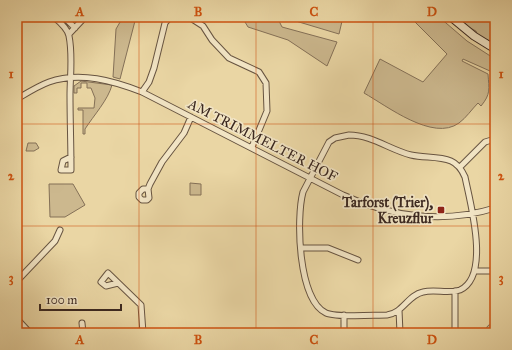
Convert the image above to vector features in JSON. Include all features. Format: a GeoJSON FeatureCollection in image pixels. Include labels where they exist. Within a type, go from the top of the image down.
{"type":"FeatureCollection","features":[{"type":"Feature","properties":{"kind":"main road"},"geometry":{"type":"LineString","coordinates":[[451,17],[474,36],[495,49]]}},
{"type":"Feature","properties":{"kind":"street"},"geometry":{"type":"LineString","coordinates":[[54,17],[69,34],[71,157]]}},
{"type":"Feature","properties":{"kind":"street"},"geometry":{"type":"LineString","coordinates":[[64,17],[75,28]]}},
{"type":"Feature","properties":{"kind":"street"},"geometry":{"type":"LineString","coordinates":[[69,34],[85,17]]}},
{"type":"Feature","properties":{"kind":"street"},"geometry":{"type":"LineString","coordinates":[[142,92],[149,82],[165,23],[170,17]]}},
{"type":"Feature","properties":{"kind":"street"},"geometry":{"type":"LineString","coordinates":[[189,17],[203,26],[212,40],[229,58],[259,72],[266,83],[267,111],[252,146]]}},
{"type":"Feature","properties":{"kind":"street","name":"AM TRIMMELTER HOF"},"geometry":{"type":"LineString","coordinates":[[17,99],[50,81],[95,78],[114,81],[142,92],[252,146],[354,200],[388,211],[431,217],[472,213],[495,208]]}},
{"type":"Feature","properties":{"kind":"street"},"geometry":{"type":"LineString","coordinates":[[148,189],[162,162],[184,133],[191,117]]}},
{"type":"Feature","properties":{"kind":"street"},"geometry":{"type":"LineString","coordinates":[[346,135],[366,136],[400,152],[424,158],[450,160],[460,167],[465,177],[472,213],[476,247],[475,271],[467,286],[454,291],[422,292],[413,297],[399,310],[387,315],[344,315],[327,313],[313,299],[306,277],[301,248],[299,209],[303,192],[310,178],[329,142],[335,138],[346,135]]}},
{"type":"Feature","properties":{"kind":"street"},"geometry":{"type":"LineString","coordinates":[[460,167],[485,142],[495,139]]}},
{"type":"Feature","properties":{"kind":"street"},"geometry":{"type":"LineString","coordinates":[[17,281],[55,241],[60,230]]}},
{"type":"Feature","properties":{"kind":"street"},"geometry":{"type":"LineString","coordinates":[[301,248],[328,248],[358,260]]}},
{"type":"Feature","properties":{"kind":"street"},"geometry":{"type":"LineString","coordinates":[[475,271],[495,271]]}},
{"type":"Feature","properties":{"kind":"street"},"geometry":{"type":"LineString","coordinates":[[118,282],[141,305],[143,333]]}},
{"type":"Feature","properties":{"kind":"street"},"geometry":{"type":"LineString","coordinates":[[454,291],[455,331]]}},
{"type":"Feature","properties":{"kind":"street"},"geometry":{"type":"LineString","coordinates":[[399,310],[400,333]]}},
{"type":"Feature","properties":{"kind":"street"},"geometry":{"type":"LineString","coordinates":[[344,315],[344,333]]}},
{"type":"Feature","properties":{"kind":"street"},"geometry":{"type":"LineString","coordinates":[[17,319],[30,333]]}},
{"type":"Feature","properties":{"kind":"street"},"geometry":{"type":"LineString","coordinates":[[82,323],[83,333]]}},
{"type":"Feature","properties":{"kind":"street"},"geometry":{"type":"LineString","coordinates":[[175,333],[191,333]]}},
{"type":"Feature","properties":{"kind":"shaded area"},"geometry":{"type":"Polygon","coordinates":[[[123,17],[136,17],[120,79],[113,77],[116,29],[123,17]]]}},
{"type":"Feature","properties":{"kind":"shaded area"},"geometry":{"type":"Polygon","coordinates":[[[242,17],[277,17],[282,27],[337,42],[327,66],[288,40],[248,27],[242,17]]]}},
{"type":"Feature","properties":{"kind":"shaded area"},"geometry":{"type":"Polygon","coordinates":[[[290,17],[343,17],[339,34],[289,19],[290,17]]]}},
{"type":"Feature","properties":{"kind":"shaded area"},"geometry":{"type":"Polygon","coordinates":[[[410,17],[439,17],[467,41],[495,59],[495,71],[490,71],[463,59],[462,61],[488,74],[489,91],[481,106],[478,103],[462,121],[448,128],[436,128],[410,120],[364,93],[380,59],[423,82],[447,54],[410,17]]]}},
{"type":"Feature","properties":{"kind":"shaded area"},"geometry":{"type":"Polygon","coordinates":[[[459,17],[495,17],[495,43],[478,36],[476,31],[468,27],[459,17]]]}},
{"type":"Feature","properties":{"kind":"shaded area"},"geometry":{"type":"Polygon","coordinates":[[[81,81],[112,85],[104,102],[85,129],[85,134],[83,134],[83,110],[78,110],[78,108],[94,108],[95,98],[91,88],[87,88],[87,83],[81,83],[81,88],[77,88],[77,93],[74,93],[74,86],[81,81]]]}},
{"type":"Feature","properties":{"kind":"shaded area"},"geometry":{"type":"Polygon","coordinates":[[[28,143],[36,143],[39,148],[34,151],[26,151],[28,143]]]}},
{"type":"Feature","properties":{"kind":"shaded area"},"geometry":{"type":"Polygon","coordinates":[[[190,183],[201,184],[201,195],[190,195],[190,183]]]}},
{"type":"Feature","properties":{"kind":"shaded area"},"geometry":{"type":"Polygon","coordinates":[[[49,184],[73,184],[85,205],[65,217],[50,217],[49,184]]]}},
{"type":"Feature","properties":{"kind":"shaded area"},"geometry":{"type":"Polygon","coordinates":[[[489,325],[493,325],[495,329],[493,333],[489,333],[487,331],[487,327],[489,325]]]}},
{"type":"Feature","properties":{"kind":"place","name":"Tarforst (Trier), Kreuzflur"},"geometry":{"type":"Point","coordinates":[441,210]}}]}
